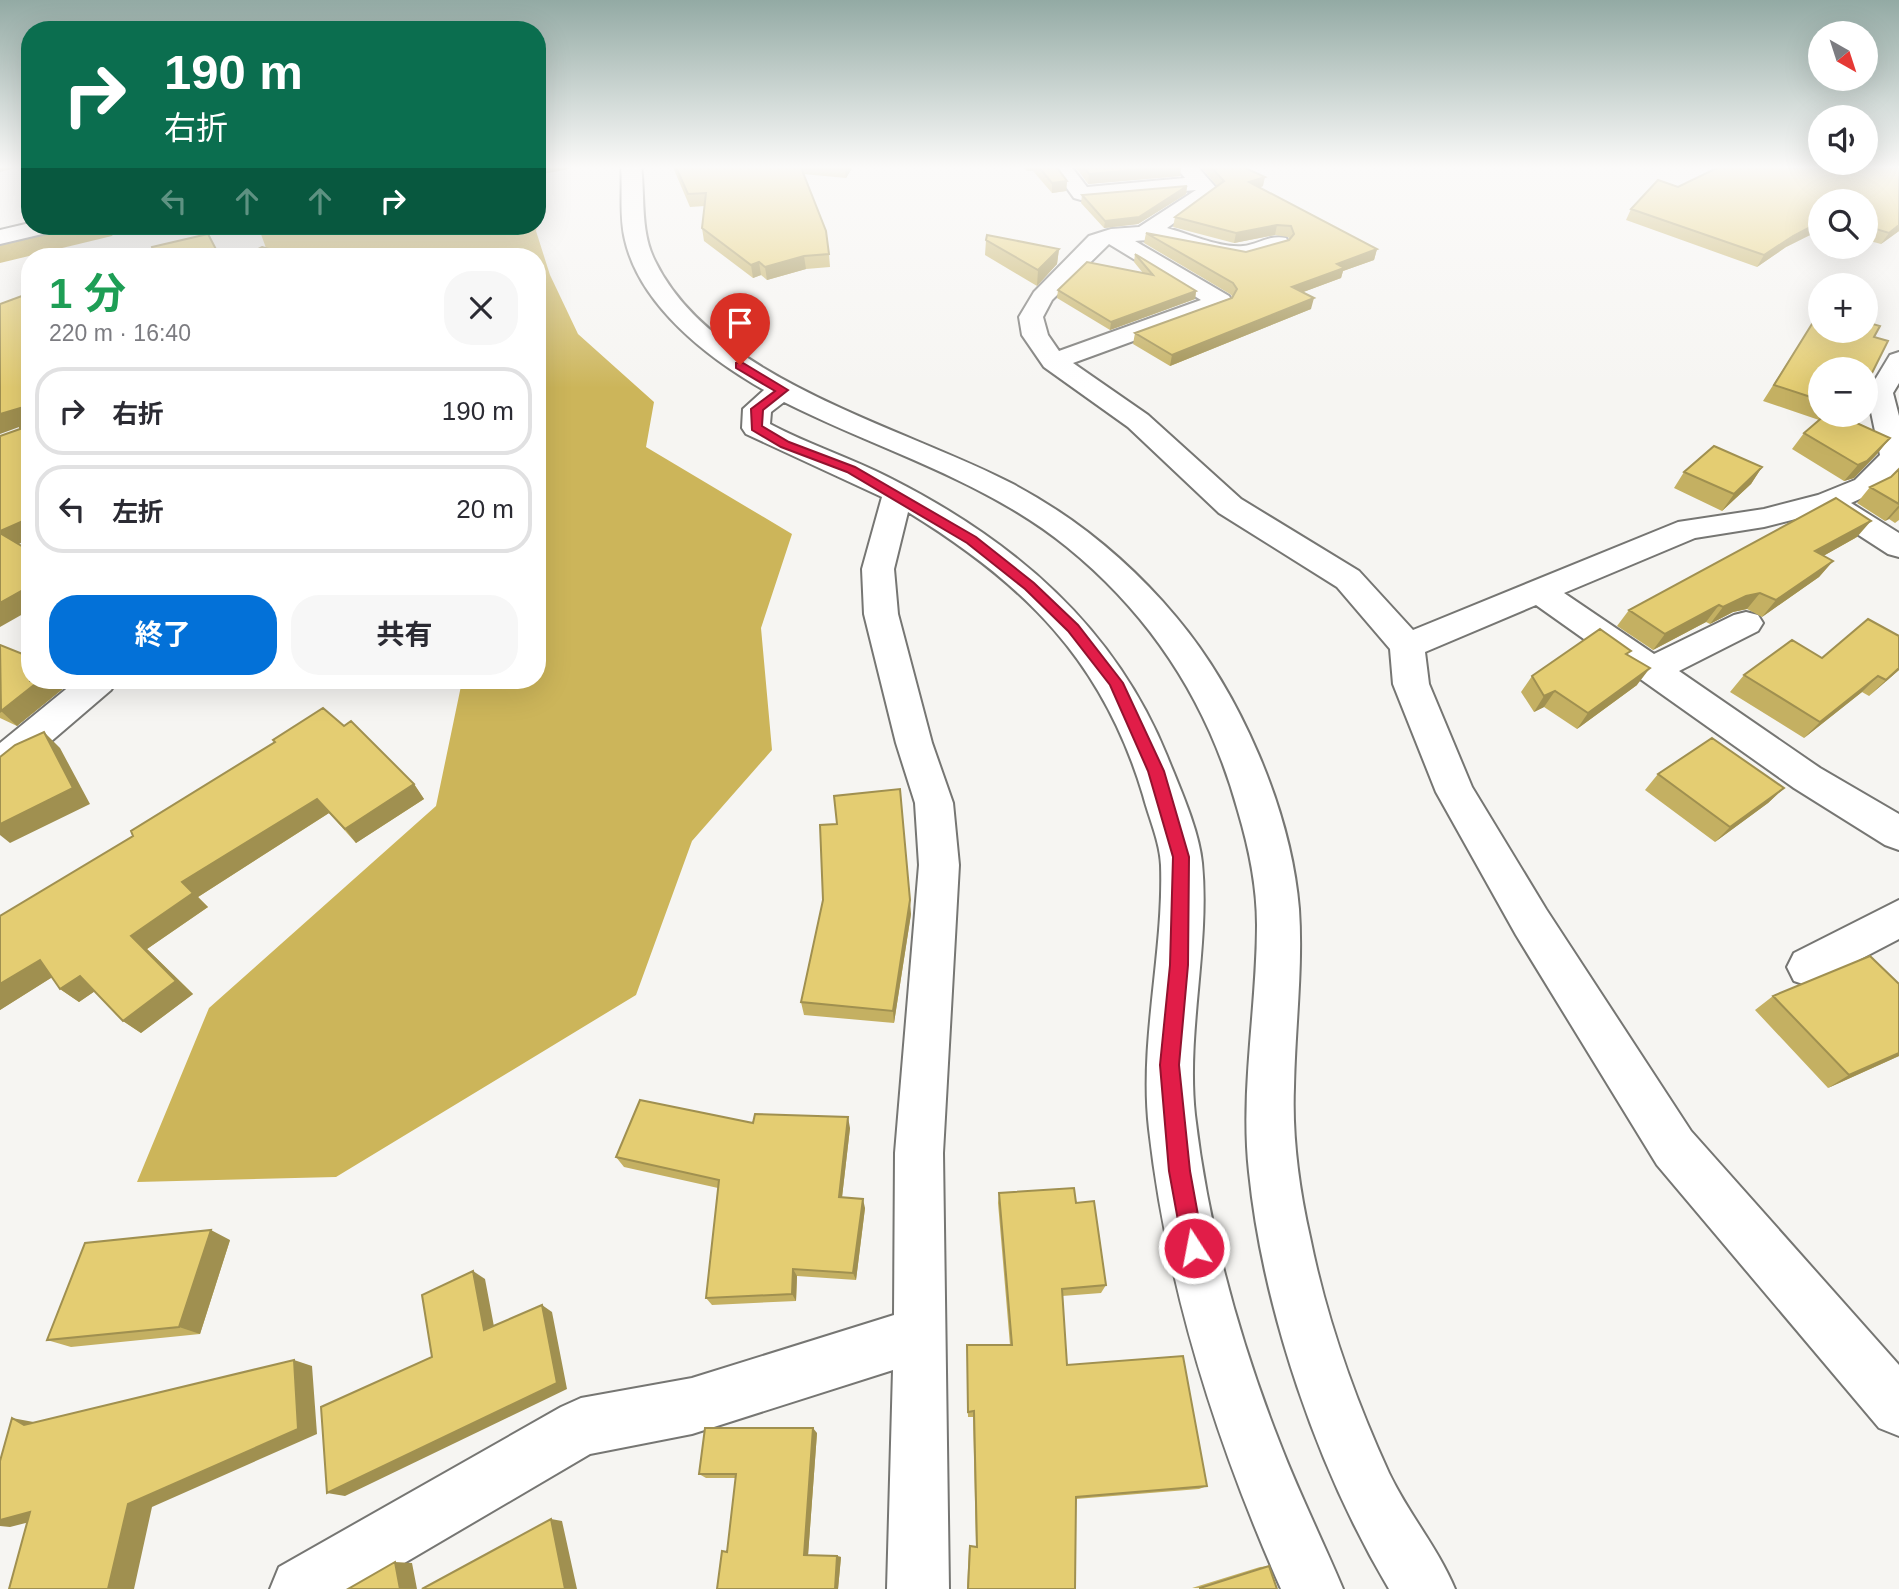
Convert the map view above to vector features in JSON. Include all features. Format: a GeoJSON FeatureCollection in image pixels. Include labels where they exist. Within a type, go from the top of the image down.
{"type":"FeatureCollection","features":[{"type":"Feature","properties":{"kind":"street"},"geometry":{"type":"LineString","coordinates":[[636,239],[640,254],[654,279],[703,336],[740,365],[828,415],[955,467],[1031,507],[1118,574],[1149,606],[1183,649],[1240,755],[1277,893],[1278,960],[1272,1029],[1270,1132],[1279,1208],[1298,1301],[1370,1497],[1424,1589]]}},
{"type":"Feature","properties":{"kind":"street"},"geometry":{"type":"LineString","coordinates":[[1104,239],[1072,263],[1042,297],[1031,317],[1035,335],[1053,362],[1138,421],[1230,506],[1348,579],[1407,646],[1411,684],[1455,792],[1531,922],[1674,1148],[1899,1408]]}},
{"type":"Feature","properties":{"kind":"street"},"geometry":{"type":"LineString","coordinates":[[1053,362],[1220,301],[1116,239]]}},
{"type":"Feature","properties":{"kind":"street"},"geometry":{"type":"LineString","coordinates":[[1183,239],[1229,252],[1245,253],[1278,243]]}},
{"type":"Feature","properties":{"kind":"street"},"geometry":{"type":"LineString","coordinates":[[1407,646],[1689,529],[1764,518],[1828,502],[1865,486],[1895,457],[1880,393],[1899,360]]}},
{"type":"Feature","properties":{"kind":"street"},"geometry":{"type":"LineString","coordinates":[[782,390],[757,409],[756,428],[785,445],[851,470],[897,495],[972,540],[1030,586],[1073,628],[1116,683],[1156,771],[1181,857],[1179,965],[1169,1065],[1179,1171],[1203,1299],[1260,1461],[1312,1589]]}},
{"type":"Feature","properties":{"kind":"street"},"geometry":{"type":"LineString","coordinates":[[897,495],[878,569],[881,614],[914,743],[934,803],[939,865],[919,1153],[921,1334],[918,1589]]}},
{"type":"Feature","properties":{"kind":"street"},"geometry":{"type":"LineString","coordinates":[[1828,502],[1899,547]]}},
{"type":"Feature","properties":{"kind":"street"},"geometry":{"type":"LineString","coordinates":[[1537,590],[1807,778],[1899,834]]}},
{"type":"Feature","properties":{"kind":"street"},"geometry":{"type":"LineString","coordinates":[[1652,670],[1746,623]]}},
{"type":"Feature","properties":{"kind":"street"},"geometry":{"type":"LineString","coordinates":[[0,764],[89,689]]}},
{"type":"Feature","properties":{"kind":"street"},"geometry":{"type":"LineString","coordinates":[[1809,967],[1899,918]]}},
{"type":"Feature","properties":{"kind":"street"},"geometry":{"type":"LineString","coordinates":[[301,1589],[581,1427],[692,1406],[921,1334]]}},
{"type":"Feature","properties":{"kind":"shaded area"},"geometry":{"type":"Polygon","coordinates":[[[263,239],[539,239],[541,248],[266,248],[263,239]]]}},
{"type":"Feature","properties":{"kind":"shaded area"},"geometry":{"type":"Polygon","coordinates":[[[546,262],[578,334],[654,402],[646,447],[792,534],[761,628],[772,750],[692,841],[636,995],[336,1177],[137,1182],[209,1008],[436,806],[460,689],[546,689],[546,262]]]}},
{"type":"Feature","properties":{"kind":"building"},"geometry":{"type":"Polygon","coordinates":[[[186,239],[211,239],[215,248],[152,248],[186,239]]]}},
{"type":"Feature","properties":{"kind":"building"},"geometry":{"type":"Polygon","coordinates":[[[717,239],[827,239],[829,254],[804,256],[765,267],[759,262],[751,265],[717,239]]]}},
{"type":"Feature","properties":{"kind":"building"},"geometry":{"type":"Polygon","coordinates":[[[1008,239],[1059,249],[1038,270],[986,240],[1008,239]]]}},
{"type":"Feature","properties":{"kind":"building"},"geometry":{"type":"Polygon","coordinates":[[[1157,239],[1178,239],[1246,252],[1289,240],[1358,239],[1377,249],[1337,264],[1344,268],[1292,287],[1314,298],[1172,355],[1135,333],[1232,298],[1237,289],[1233,283],[1157,239]]]}},
{"type":"Feature","properties":{"kind":"building"},"geometry":{"type":"Polygon","coordinates":[[[1718,239],[1788,239],[1764,255],[1718,239]]]}},
{"type":"Feature","properties":{"kind":"building"},"geometry":{"type":"Polygon","coordinates":[[[1135,254],[1196,291],[1111,322],[1058,290],[1087,262],[1153,275],[1135,254]]]}},
{"type":"Feature","properties":{"kind":"building"},"geometry":{"type":"Polygon","coordinates":[[[21,296],[21,522],[0,531],[0,436],[20,429],[20,408],[0,414],[0,304],[21,296]]]}},
{"type":"Feature","properties":{"kind":"building"},"geometry":{"type":"Polygon","coordinates":[[[1808,330],[1808,343],[1878,343],[1878,338],[1888,341],[1878,361],[1878,357],[1808,357],[1808,396],[1774,385],[1808,330]]]}},
{"type":"Feature","properties":{"kind":"building"},"geometry":{"type":"Polygon","coordinates":[[[1811,427],[1866,427],[1890,438],[1867,461],[1858,465],[1804,433],[1811,427]]]}},
{"type":"Feature","properties":{"kind":"building"},"geometry":{"type":"Polygon","coordinates":[[[1714,446],[1762,467],[1734,494],[1684,472],[1714,446]]]}},
{"type":"Feature","properties":{"kind":"building"},"geometry":{"type":"Polygon","coordinates":[[[1899,469],[1899,504],[1870,487],[1891,477],[1899,469]]]}},
{"type":"Feature","properties":{"kind":"building"},"geometry":{"type":"Polygon","coordinates":[[[1836,498],[1871,521],[1815,551],[1833,561],[1776,600],[1760,593],[1746,596],[1723,607],[1719,605],[1665,634],[1629,610],[1836,498]]]}},
{"type":"Feature","properties":{"kind":"building"},"geometry":{"type":"Polygon","coordinates":[[[0,533],[21,546],[21,591],[0,603],[0,533]]]}},
{"type":"Feature","properties":{"kind":"building"},"geometry":{"type":"Polygon","coordinates":[[[1868,619],[1899,636],[1899,668],[1886,680],[1878,676],[1820,722],[1744,675],[1792,640],[1822,658],[1868,619]]]}},
{"type":"Feature","properties":{"kind":"building"},"geometry":{"type":"Polygon","coordinates":[[[1600,629],[1631,651],[1626,654],[1650,668],[1588,713],[1555,691],[1544,696],[1532,676],[1600,629]]]}},
{"type":"Feature","properties":{"kind":"building"},"geometry":{"type":"Polygon","coordinates":[[[0,645],[21,653],[21,689],[29,689],[1,711],[0,645]]]}},
{"type":"Feature","properties":{"kind":"building"},"geometry":{"type":"Polygon","coordinates":[[[323,708],[344,726],[351,721],[414,784],[345,829],[317,799],[182,882],[193,893],[131,936],[176,981],[123,1021],[80,976],[60,989],[40,960],[0,984],[0,916],[133,836],[131,831],[275,742],[273,740],[323,708]]]}},
{"type":"Feature","properties":{"kind":"building"},"geometry":{"type":"Polygon","coordinates":[[[44,732],[73,788],[0,824],[0,757],[15,745],[44,732]]]}},
{"type":"Feature","properties":{"kind":"building"},"geometry":{"type":"Polygon","coordinates":[[[1712,738],[1784,788],[1730,827],[1658,774],[1712,738]]]}},
{"type":"Feature","properties":{"kind":"building"},"geometry":{"type":"Polygon","coordinates":[[[900,789],[910,900],[893,1011],[801,1002],[823,900],[820,825],[837,824],[834,796],[900,789]]]}},
{"type":"Feature","properties":{"kind":"building"},"geometry":{"type":"Polygon","coordinates":[[[1870,956],[1899,984],[1899,1053],[1849,1075],[1773,996],[1870,956]]]}},
{"type":"Feature","properties":{"kind":"building"},"geometry":{"type":"Polygon","coordinates":[[[640,1100],[753,1123],[755,1114],[848,1117],[839,1197],[863,1199],[853,1273],[793,1269],[792,1294],[706,1298],[719,1180],[616,1157],[640,1100]]]}},
{"type":"Feature","properties":{"kind":"building"},"geometry":{"type":"Polygon","coordinates":[[[1074,1188],[1076,1203],[1094,1201],[1106,1285],[1062,1289],[1067,1365],[1183,1356],[1207,1486],[1076,1497],[1075,1589],[968,1589],[970,1546],[977,1547],[974,1411],[968,1412],[967,1345],[1012,1345],[999,1193],[1074,1188]]]}},
{"type":"Feature","properties":{"kind":"building"},"geometry":{"type":"Polygon","coordinates":[[[211,1230],[179,1327],[47,1340],[85,1243],[211,1230]]]}},
{"type":"Feature","properties":{"kind":"building"},"geometry":{"type":"Polygon","coordinates":[[[473,1271],[484,1330],[542,1305],[557,1383],[327,1493],[321,1407],[432,1357],[422,1295],[473,1271]]]}},
{"type":"Feature","properties":{"kind":"building"},"geometry":{"type":"Polygon","coordinates":[[[294,1360],[298,1429],[128,1504],[108,1589],[9,1589],[30,1512],[0,1520],[0,1461],[12,1418],[24,1425],[294,1360]]]}},
{"type":"Feature","properties":{"kind":"building"},"geometry":{"type":"Polygon","coordinates":[[[705,1428],[813,1428],[804,1555],[837,1556],[835,1589],[717,1589],[722,1551],[727,1552],[736,1474],[699,1474],[705,1428]]]}},
{"type":"Feature","properties":{"kind":"building"},"geometry":{"type":"Polygon","coordinates":[[[551,1519],[565,1589],[422,1589],[551,1519]]]}},
{"type":"Feature","properties":{"kind":"building"},"geometry":{"type":"Polygon","coordinates":[[[395,1562],[400,1589],[348,1589],[395,1562]]]}},
{"type":"Feature","properties":{"kind":"building"},"geometry":{"type":"Polygon","coordinates":[[[1269,1566],[1277,1589],[1200,1589],[1200,1588],[1269,1566]]]}},
{"type":"Feature","properties":{"kind":"waterway"},"geometry":{"type":"LineString","coordinates":[[0,249],[41,239]]}},
{"type":"Feature","properties":{"kind":"route"},"geometry":{"type":"LineString","coordinates":[[740,365],[782,390],[757,409],[756,428],[785,445],[851,470],[972,540],[1030,586],[1073,628],[1116,683],[1156,771],[1181,857],[1179,965],[1169,1065],[1179,1171],[1194,1248]]}}]}
